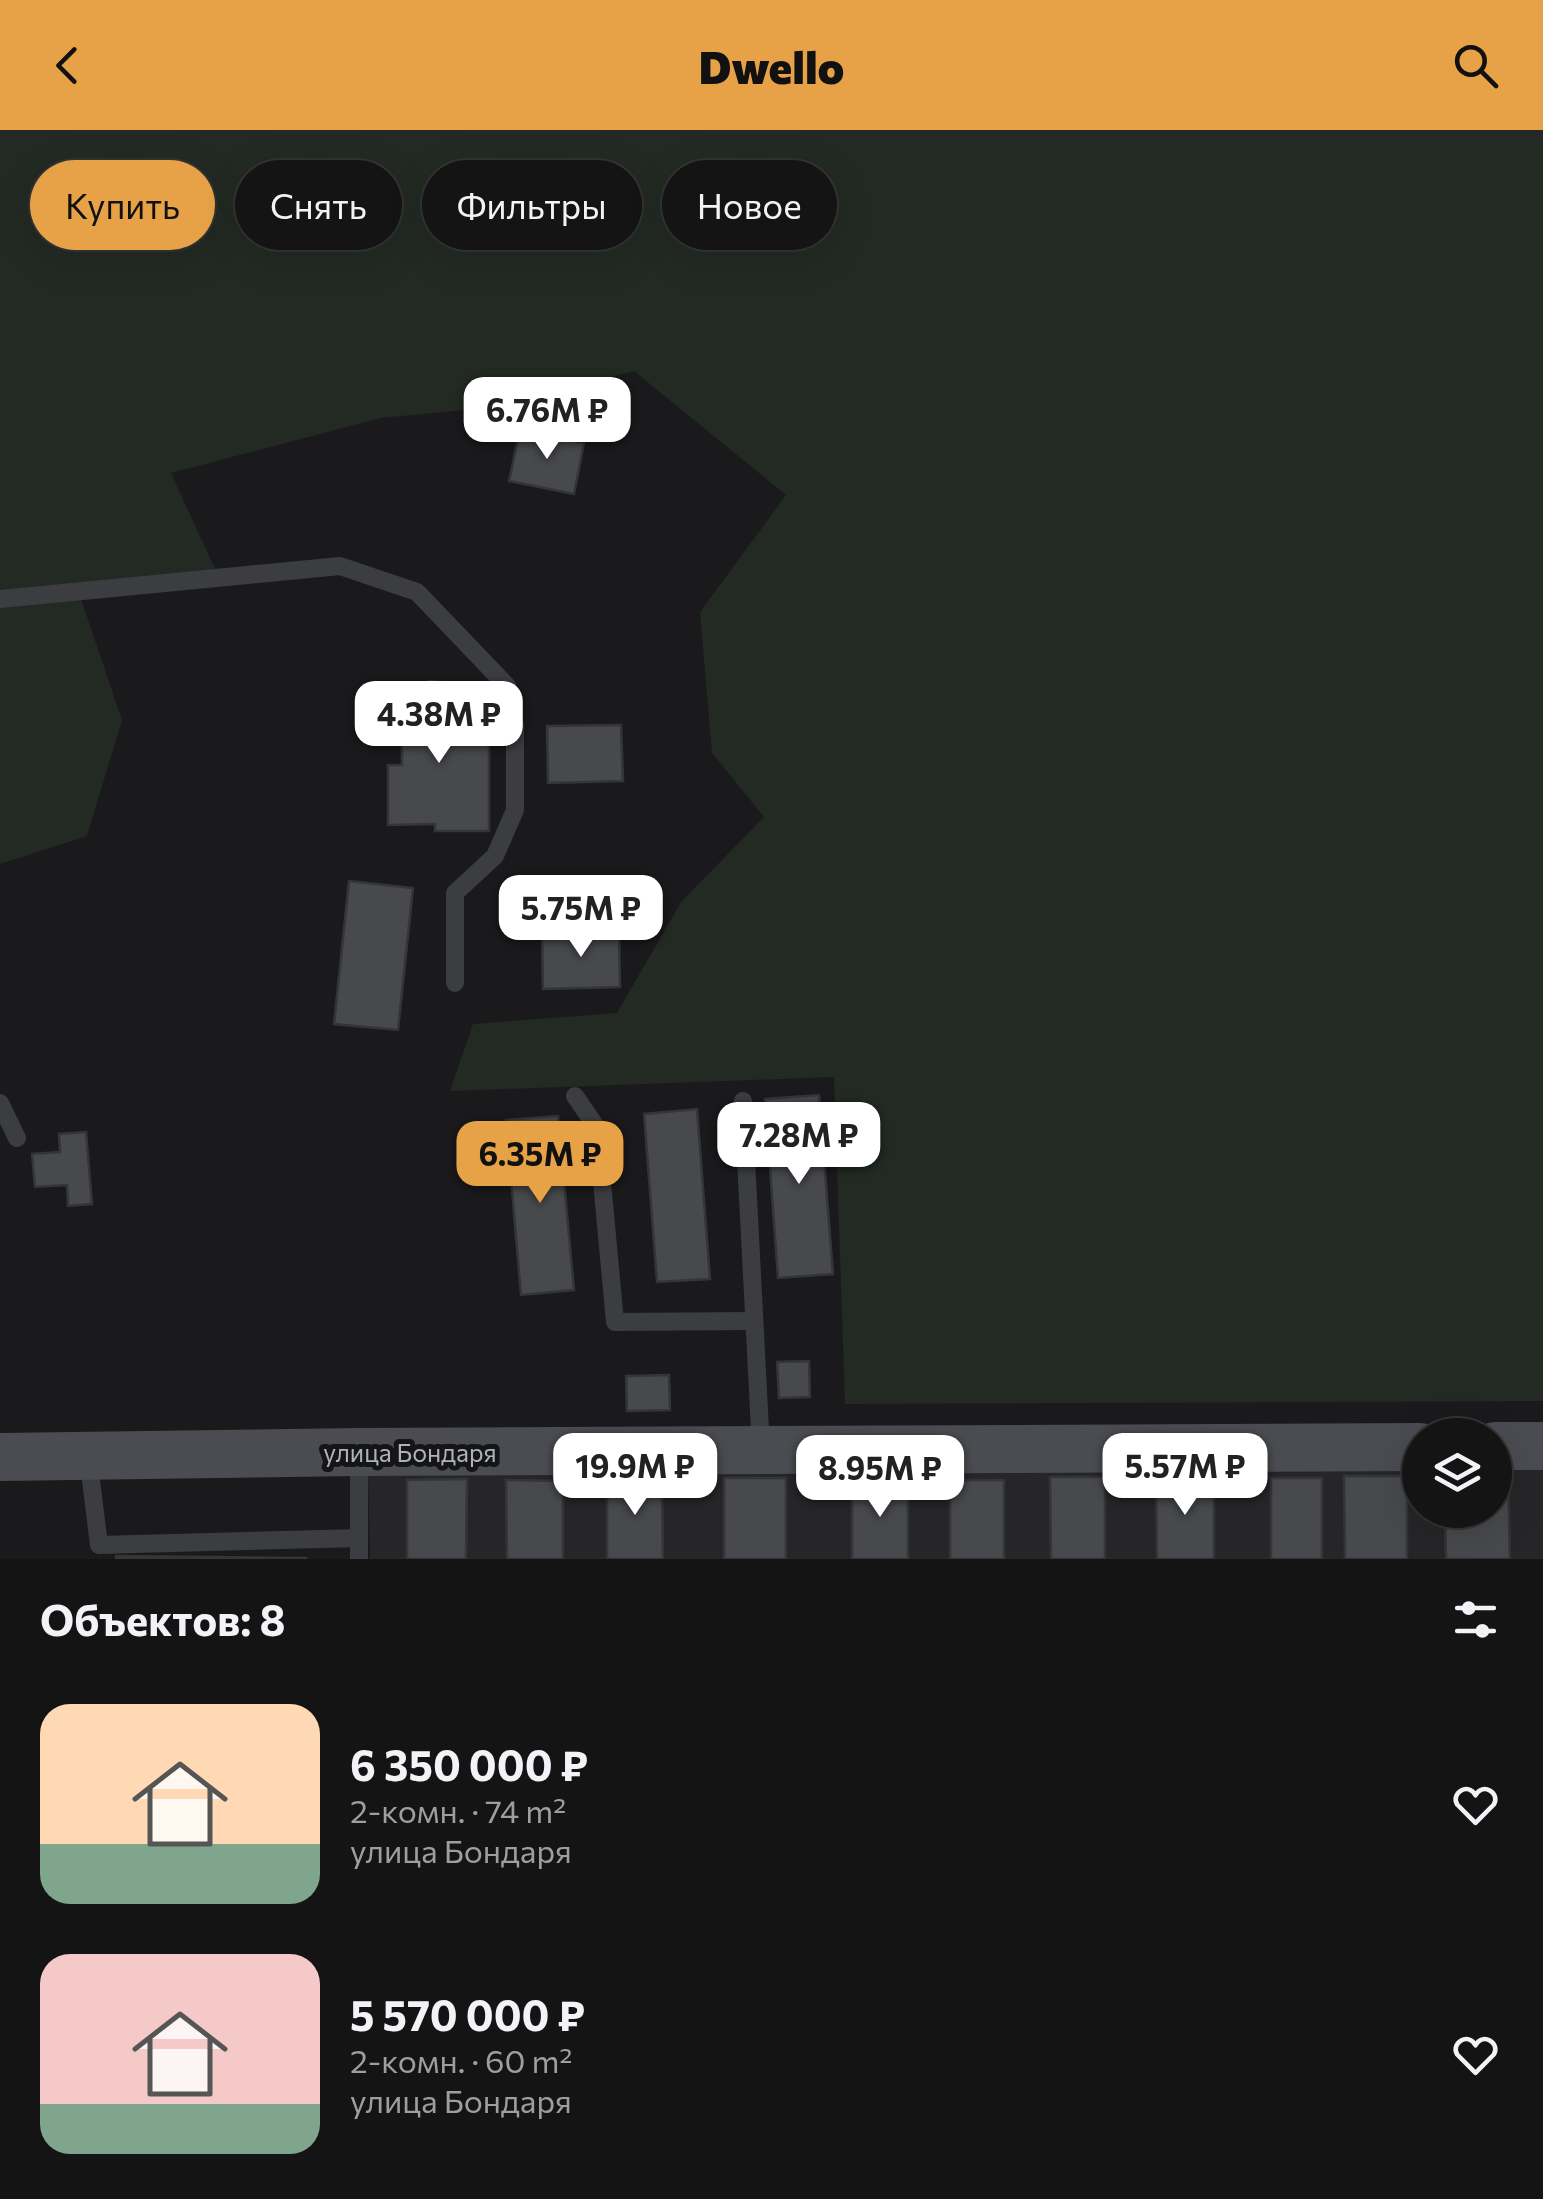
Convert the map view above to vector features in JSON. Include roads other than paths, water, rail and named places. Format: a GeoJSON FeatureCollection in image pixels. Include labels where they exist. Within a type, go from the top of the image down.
{"type":"FeatureCollection","features":[{"type":"Feature","properties":{"kind":"main road"},"geometry":{"type":"LineString","coordinates":[[1512,1446],[1543,1446]]}},
{"type":"Feature","properties":{"kind":"main road","name":"улица Бондаря"},"geometry":{"type":"LineString","coordinates":[[0,1457],[1402,1447]]}},
{"type":"Feature","properties":{"kind":"lane"},"geometry":{"type":"LineString","coordinates":[[0,600],[340,566],[417,592],[507,686],[515,726],[515,810],[495,856],[455,893],[455,983]]}},
{"type":"Feature","properties":{"kind":"lane"},"geometry":{"type":"LineString","coordinates":[[575,1096],[597,1128],[615,1322],[753,1321]]}},
{"type":"Feature","properties":{"kind":"lane"},"geometry":{"type":"LineString","coordinates":[[743,1101],[762,1450]]}},
{"type":"Feature","properties":{"kind":"lane"},"geometry":{"type":"LineString","coordinates":[[0,1103],[17,1138]]}},
{"type":"Feature","properties":{"kind":"lane"},"geometry":{"type":"LineString","coordinates":[[359,1559],[360,1452]]}},
{"type":"Feature","properties":{"kind":"lane"},"geometry":{"type":"LineString","coordinates":[[88,1456],[99,1545],[359,1538]]}}]}
